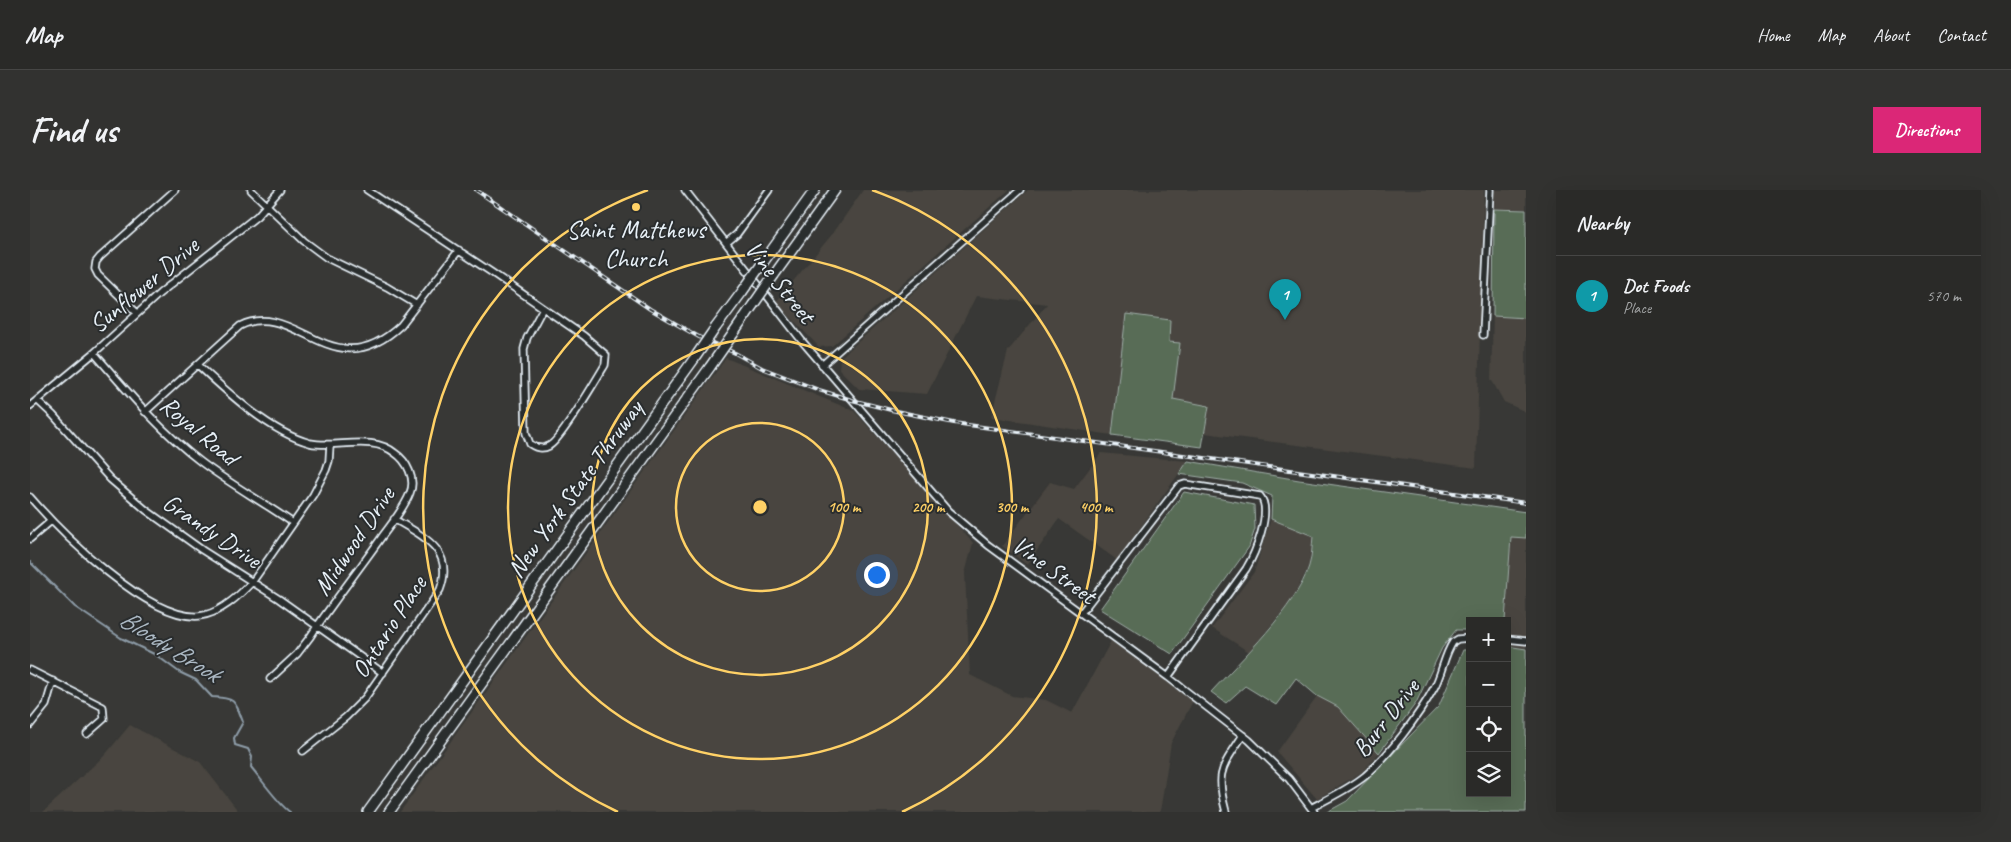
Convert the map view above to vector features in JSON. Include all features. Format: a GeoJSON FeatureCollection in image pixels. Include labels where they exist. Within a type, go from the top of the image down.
{"type":"FeatureCollection","features":[{"type":"Feature","properties":{"kind":"highway","name":"New York State Thruway"},"geometry":{"type":"LineString","coordinates":[[368,812],[815,190]]}},
{"type":"Feature","properties":{"kind":"highway","name":"New York State Thruway"},"geometry":{"type":"LineString","coordinates":[[389,812],[835,190]]}},
{"type":"Feature","properties":{"kind":"street"},"geometry":{"type":"LineString","coordinates":[[138,313],[98,275],[95,269],[96,262],[175,190]]}},
{"type":"Feature","properties":{"kind":"street"},"geometry":{"type":"LineString","coordinates":[[251,190],[304,241],[328,258],[379,283],[417,305]]}},
{"type":"Feature","properties":{"kind":"street","name":"Sunflower Drive"},"geometry":{"type":"LineString","coordinates":[[30,406],[94,353],[138,313],[257,216],[280,190]]}},
{"type":"Feature","properties":{"kind":"street"},"geometry":{"type":"LineString","coordinates":[[367,190],[543,308],[601,349],[606,356],[606,362],[597,379],[558,438],[547,448],[539,448],[530,444],[526,433],[524,362],[527,338],[543,308]]}},
{"type":"Feature","properties":{"kind":"street","name":"Vine Street"},"geometry":{"type":"LineString","coordinates":[[685,190],[822,365],[948,511],[988,545],[1168,677],[1243,735],[1281,770],[1313,810]]}},
{"type":"Feature","properties":{"kind":"street"},"geometry":{"type":"LineString","coordinates":[[726,243],[737,234],[769,190]]}},
{"type":"Feature","properties":{"kind":"street"},"geometry":{"type":"LineString","coordinates":[[822,365],[1020,190]]}},
{"type":"Feature","properties":{"kind":"street"},"geometry":{"type":"LineString","coordinates":[[1483,335],[1490,190]]}},
{"type":"Feature","properties":{"kind":"street"},"geometry":{"type":"LineString","coordinates":[[145,412],[240,326],[250,321],[261,319],[273,322],[335,348],[355,349],[372,345],[390,336],[401,325],[459,250]]}},
{"type":"Feature","properties":{"kind":"street","name":"Royal Road"},"geometry":{"type":"LineString","coordinates":[[94,353],[145,412],[201,463],[294,523]]}},
{"type":"Feature","properties":{"kind":"street","name":"Midwood Drive"},"geometry":{"type":"LineString","coordinates":[[198,365],[250,409],[286,433],[312,443],[367,444],[383,446],[396,453],[405,462],[412,483],[411,490],[394,520],[318,626],[297,654],[270,679]]}},
{"type":"Feature","properties":{"kind":"street","name":"Grandy Drive"},"geometry":{"type":"LineString","coordinates":[[37,400],[53,415],[110,479],[146,510],[202,550],[318,626],[383,673]]}},
{"type":"Feature","properties":{"kind":"street"},"geometry":{"type":"LineString","coordinates":[[30,498],[77,546],[112,574],[159,606],[179,614],[201,616],[212,612],[242,594],[253,582],[313,495],[329,461],[330,444]]}},
{"type":"Feature","properties":{"kind":"street"},"geometry":{"type":"LineString","coordinates":[[1081,613],[1179,486],[1185,484],[1260,496],[1264,504],[1261,537],[1255,554],[1168,677]]}},
{"type":"Feature","properties":{"kind":"street","name":"Ontario Place"},"geometry":{"type":"LineString","coordinates":[[303,751],[346,717],[365,698],[440,590],[443,582],[444,567],[441,555],[435,546],[394,520]]}},
{"type":"Feature","properties":{"kind":"street"},"geometry":{"type":"LineString","coordinates":[[30,540],[51,521]]}},
{"type":"Feature","properties":{"kind":"street","name":"Burr Drive"},"geometry":{"type":"LineString","coordinates":[[1313,810],[1371,770],[1402,735],[1433,689],[1442,673],[1453,642],[1458,639],[1466,638]]}},
{"type":"Feature","properties":{"kind":"street"},"geometry":{"type":"LineString","coordinates":[[1511,639],[1526,641]]}},
{"type":"Feature","properties":{"kind":"street"},"geometry":{"type":"LineString","coordinates":[[30,670],[103,707],[104,719],[87,734]]}},
{"type":"Feature","properties":{"kind":"street"},"geometry":{"type":"LineString","coordinates":[[30,725],[46,704],[53,681]]}},
{"type":"Feature","properties":{"kind":"street"},"geometry":{"type":"LineString","coordinates":[[1226,812],[1220,776],[1222,768],[1243,735]]}},
{"type":"Feature","properties":{"kind":"shaded area"},"geometry":{"type":"Polygon","coordinates":[[[863,190],[1009,190],[832,346],[819,347],[776,302],[834,232],[863,190]]]}},
{"type":"Feature","properties":{"kind":"shaded area"},"geometry":{"type":"Polygon","coordinates":[[[1028,190],[1484,190],[1476,468],[1204,433],[1209,406],[1173,399],[1180,343],[1168,342],[1170,320],[1126,314],[1112,435],[991,417],[1008,351],[1047,304],[976,296],[927,394],[859,389],[839,369],[840,358],[1028,190]]]}},
{"type":"Feature","properties":{"kind":"shaded area"},"geometry":{"type":"Polygon","coordinates":[[[1495,190],[1526,190],[1526,210],[1494,209],[1495,190]]]}},
{"type":"Feature","properties":{"kind":"shaded area"},"geometry":{"type":"Polygon","coordinates":[[[1493,316],[1526,318],[1526,412],[1504,402],[1491,379],[1493,316]]]}},
{"type":"Feature","properties":{"kind":"shaded area"},"geometry":{"type":"Polygon","coordinates":[[[726,358],[854,411],[973,543],[965,574],[970,675],[1012,696],[1046,700],[1072,713],[1111,641],[1193,701],[1171,743],[1160,812],[400,812],[726,358]]]}},
{"type":"Feature","properties":{"kind":"shaded area"},"geometry":{"type":"Polygon","coordinates":[[[1101,453],[1188,461],[1117,560],[1059,519],[1027,565],[1002,546],[1050,482],[1074,489],[1101,453]]]}},
{"type":"Feature","properties":{"kind":"shaded area"},"geometry":{"type":"Polygon","coordinates":[[[1271,519],[1313,536],[1309,566],[1292,600],[1249,652],[1212,628],[1254,572],[1271,519]]]}},
{"type":"Feature","properties":{"kind":"shaded area"},"geometry":{"type":"Polygon","coordinates":[[[1511,536],[1526,538],[1526,649],[1511,647],[1511,617],[1505,617],[1511,536]]]}},
{"type":"Feature","properties":{"kind":"shaded area"},"geometry":{"type":"Polygon","coordinates":[[[1317,696],[1338,707],[1379,753],[1362,772],[1317,799],[1277,752],[1317,696]]]}},
{"type":"Feature","properties":{"kind":"shaded area"},"geometry":{"type":"Polygon","coordinates":[[[130,725],[200,762],[239,812],[43,812],[105,755],[130,725]]]}},
{"type":"Feature","properties":{"kind":"green space"},"geometry":{"type":"Polygon","coordinates":[[[1494,209],[1526,210],[1526,318],[1493,316],[1494,209]]]}},
{"type":"Feature","properties":{"kind":"green space"},"geometry":{"type":"Polygon","coordinates":[[[1126,314],[1170,320],[1169,342],[1180,343],[1173,399],[1209,406],[1202,447],[1112,435],[1126,314]]]}},
{"type":"Feature","properties":{"kind":"green space"},"geometry":{"type":"Polygon","coordinates":[[[1188,461],[1299,480],[1526,512],[1526,538],[1511,537],[1505,617],[1466,617],[1466,630],[1456,630],[1442,648],[1416,703],[1379,753],[1338,707],[1317,696],[1296,678],[1276,705],[1245,686],[1226,703],[1211,692],[1252,649],[1293,598],[1303,582],[1309,566],[1313,536],[1271,519],[1272,496],[1242,483],[1179,474],[1188,461]]]}},
{"type":"Feature","properties":{"kind":"green space"},"geometry":{"type":"Polygon","coordinates":[[[1184,492],[1254,505],[1255,529],[1249,547],[1172,654],[1100,609],[1184,492]]]}},
{"type":"Feature","properties":{"kind":"green space"},"geometry":{"type":"Polygon","coordinates":[[[1511,647],[1526,649],[1526,812],[1327,812],[1347,801],[1439,706],[1463,650],[1466,650],[1466,797],[1511,797],[1511,647]]]}},
{"type":"Feature","properties":{"kind":"waterway","name":"Bloody Brook"},"geometry":{"type":"LineString","coordinates":[[30,562],[75,607],[121,638],[156,655],[179,672],[196,680],[212,697],[225,698],[233,702],[243,722],[234,738],[235,745],[248,749],[252,757],[251,767],[275,798],[290,812]]}},
{"type":"Feature","properties":{"kind":"railway"},"geometry":{"type":"LineString","coordinates":[[476,190],[650,309],[699,337],[735,353],[762,368],[819,390],[852,400],[954,423],[1526,503]]}},
{"type":"Feature","properties":{"kind":"place","name":"Saint Matthews Church"},"geometry":{"type":"Point","coordinates":[636,207]}},
{"type":"Feature","properties":{"kind":"place","name":"Dot Foods"},"geometry":{"type":"Point","coordinates":[1285,320]}}]}
